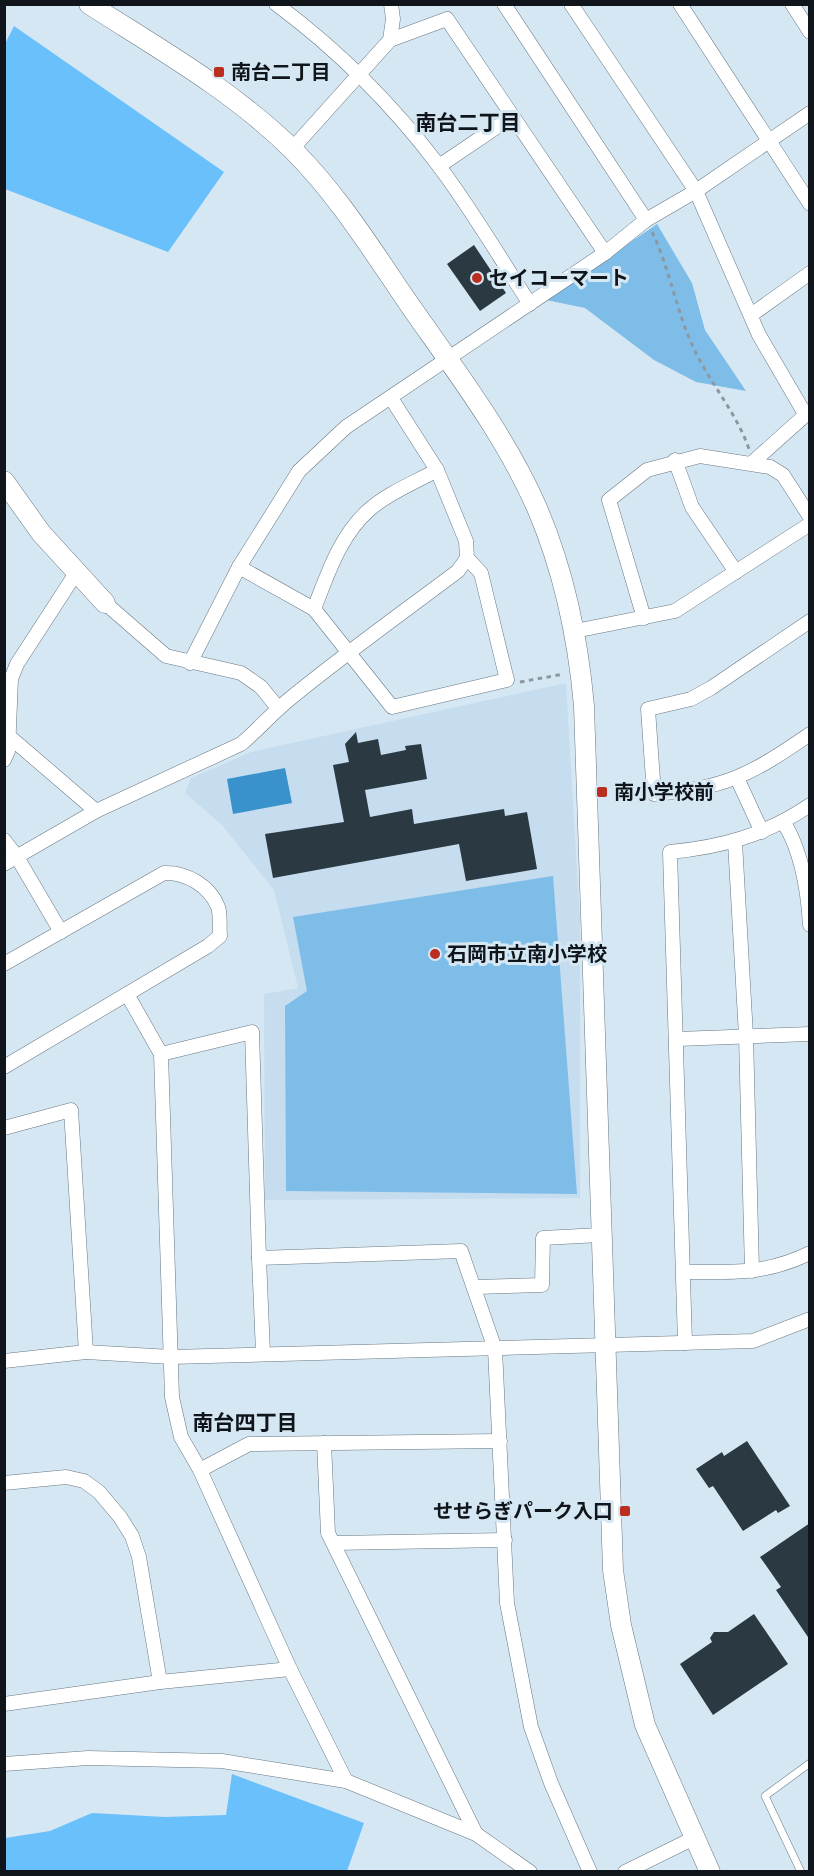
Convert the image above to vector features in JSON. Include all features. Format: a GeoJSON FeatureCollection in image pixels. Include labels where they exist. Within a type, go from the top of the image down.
{"type":"FeatureCollection","features":[{"type":"Feature","properties":{"kind":"street"},"geometry":{"type":"LineString","coordinates":[[89,4],[209,81],[243,106],[292,149],[351,216],[490,421],[537,507],[559,567],[575,631],[581,670],[613,1570],[621,1625],[645,1725],[711,1872]]}},
{"type":"Feature","properties":{"kind":"street"},"geometry":{"type":"LineString","coordinates":[[276,4],[316,34],[360,75],[439,166],[530,304]]}},
{"type":"Feature","properties":{"kind":"street"},"geometry":{"type":"LineString","coordinates":[[390,40],[393,20],[391,4]]}},
{"type":"Feature","properties":{"kind":"street"},"geometry":{"type":"LineString","coordinates":[[504,4],[646,220]]}},
{"type":"Feature","properties":{"kind":"street"},"geometry":{"type":"LineString","coordinates":[[571,4],[696,191],[751,315],[807,413],[753,462]]}},
{"type":"Feature","properties":{"kind":"street"},"geometry":{"type":"LineString","coordinates":[[680,4],[810,204]]}},
{"type":"Feature","properties":{"kind":"street"},"geometry":{"type":"LineString","coordinates":[[792,4],[810,32]]}},
{"type":"Feature","properties":{"kind":"street"},"geometry":{"type":"LineString","coordinates":[[292,149],[390,40],[447,19],[605,253]]}},
{"type":"Feature","properties":{"kind":"street"},"geometry":{"type":"LineString","coordinates":[[190,663],[239,567],[299,471],[346,427],[605,253],[646,220],[696,191],[810,113]]}},
{"type":"Feature","properties":{"kind":"street"},"geometry":{"type":"LineString","coordinates":[[439,166],[513,116]]}},
{"type":"Feature","properties":{"kind":"street"},"geometry":{"type":"LineString","coordinates":[[751,315],[810,273]]}},
{"type":"Feature","properties":{"kind":"street"},"geometry":{"type":"LineString","coordinates":[[4,864],[96,811],[241,744],[259,730],[278,708],[347,653],[458,572],[467,558],[466,541],[437,470],[392,398]]}},
{"type":"Feature","properties":{"kind":"street"},"geometry":{"type":"LineString","coordinates":[[644,618],[609,500],[647,470],[675,460],[700,456],[770,466],[783,475],[810,517]]}},
{"type":"Feature","properties":{"kind":"street"},"geometry":{"type":"LineString","coordinates":[[675,460],[692,507],[736,572]]}},
{"type":"Feature","properties":{"kind":"street"},"geometry":{"type":"LineString","coordinates":[[314,609],[339,549],[354,525],[371,508],[437,470]]}},
{"type":"Feature","properties":{"kind":"street"},"geometry":{"type":"LineString","coordinates":[[4,481],[41,533],[76,573],[105,603],[166,656],[190,663],[221,666],[241,673],[261,687],[278,708]]}},
{"type":"Feature","properties":{"kind":"street"},"geometry":{"type":"LineString","coordinates":[[575,631],[675,611],[810,524]]}},
{"type":"Feature","properties":{"kind":"street"},"geometry":{"type":"LineString","coordinates":[[239,567],[314,609],[392,707],[507,680],[481,573],[467,558]]}},
{"type":"Feature","properties":{"kind":"street"},"geometry":{"type":"LineString","coordinates":[[4,760],[11,679],[16,664],[76,573]]}},
{"type":"Feature","properties":{"kind":"street"},"geometry":{"type":"LineString","coordinates":[[810,621],[691,699],[648,709],[654,794],[695,791],[737,778],[762,768],[810,734]]}},
{"type":"Feature","properties":{"kind":"street"},"geometry":{"type":"LineString","coordinates":[[7,734],[96,811]]}},
{"type":"Feature","properties":{"kind":"street"},"geometry":{"type":"LineString","coordinates":[[737,778],[762,832]]}},
{"type":"Feature","properties":{"kind":"street"},"geometry":{"type":"LineString","coordinates":[[685,1343],[678,1039],[670,852],[735,842],[784,823],[810,805]]}},
{"type":"Feature","properties":{"kind":"street"},"geometry":{"type":"LineString","coordinates":[[784,823],[792,837],[809,898],[810,925]]}},
{"type":"Feature","properties":{"kind":"street"},"geometry":{"type":"LineString","coordinates":[[4,840],[17,856],[60,932]]}},
{"type":"Feature","properties":{"kind":"street"},"geometry":{"type":"LineString","coordinates":[[735,842],[746,1036],[752,1271]]}},
{"type":"Feature","properties":{"kind":"street"},"geometry":{"type":"LineString","coordinates":[[4,964],[164,873],[176,873],[195,880],[207,891],[219,908],[220,936],[208,946],[4,1067]]}},
{"type":"Feature","properties":{"kind":"street"},"geometry":{"type":"LineString","coordinates":[[127,994],[161,1054],[172,1396],[181,1437],[200,1470],[290,1669],[346,1781]]}},
{"type":"Feature","properties":{"kind":"street"},"geometry":{"type":"LineString","coordinates":[[161,1054],[252,1032],[263,1353]]}},
{"type":"Feature","properties":{"kind":"street"},"geometry":{"type":"LineString","coordinates":[[678,1039],[810,1034]]}},
{"type":"Feature","properties":{"kind":"street"},"geometry":{"type":"LineString","coordinates":[[4,1128],[71,1110],[86,1352]]}},
{"type":"Feature","properties":{"kind":"street"},"geometry":{"type":"LineString","coordinates":[[475,1287],[542,1285],[543,1238],[600,1235]]}},
{"type":"Feature","properties":{"kind":"street"},"geometry":{"type":"LineString","coordinates":[[259,1258],[461,1251],[495,1349],[507,1603],[531,1727],[551,1783],[590,1872]]}},
{"type":"Feature","properties":{"kind":"street"},"geometry":{"type":"LineString","coordinates":[[684,1272],[752,1271],[779,1267],[810,1253]]}},
{"type":"Feature","properties":{"kind":"street"},"geometry":{"type":"LineString","coordinates":[[4,1361],[86,1352],[171,1357],[753,1341],[810,1319]]}},
{"type":"Feature","properties":{"kind":"street"},"geometry":{"type":"LineString","coordinates":[[200,1470],[249,1444],[500,1441]]}},
{"type":"Feature","properties":{"kind":"street"},"geometry":{"type":"LineString","coordinates":[[324,1443],[328,1533],[476,1834]]}},
{"type":"Feature","properties":{"kind":"street"},"geometry":{"type":"LineString","coordinates":[[4,1483],[66,1477],[84,1481],[99,1492],[120,1517],[132,1536],[139,1557],[160,1682]]}},
{"type":"Feature","properties":{"kind":"street"},"geometry":{"type":"LineString","coordinates":[[334,1543],[504,1540]]}},
{"type":"Feature","properties":{"kind":"street"},"geometry":{"type":"LineString","coordinates":[[4,1704],[160,1682],[290,1669]]}},
{"type":"Feature","properties":{"kind":"street"},"geometry":{"type":"LineString","coordinates":[[4,1764],[88,1758],[222,1761],[346,1781],[476,1834],[530,1872]]}},
{"type":"Feature","properties":{"kind":"street"},"geometry":{"type":"LineString","coordinates":[[625,1872],[694,1838]]}},
{"type":"Feature","properties":{"kind":"lane"},"geometry":{"type":"LineString","coordinates":[[801,1872],[765,1796],[810,1763]]}},
{"type":"Feature","properties":{"kind":"path"},"geometry":{"type":"LineString","coordinates":[[646,220],[662,254],[689,338],[706,376],[741,425],[753,462]]}},
{"type":"Feature","properties":{"kind":"path"},"geometry":{"type":"LineString","coordinates":[[507,680],[516,683],[581,670]]}},
{"type":"Feature","properties":{"kind":"shaded area"},"geometry":{"type":"Polygon","coordinates":[[[14,26],[224,172],[168,252],[5,189],[5,44],[14,26]]]}},
{"type":"Feature","properties":{"kind":"shaded area"},"geometry":{"type":"Polygon","coordinates":[[[657,224],[692,283],[705,330],[746,391],[696,382],[654,360],[585,308],[546,300],[657,224]]]}},
{"type":"Feature","properties":{"kind":"shaded area","name":"石岡市立南小学校"},"geometry":{"type":"Polygon","coordinates":[[[566,683],[580,921],[580,1198],[265,1200],[264,994],[298,988],[274,890],[222,825],[185,793],[191,778],[251,752],[566,683]]]}},
{"type":"Feature","properties":{"kind":"shaded area"},"geometry":{"type":"Polygon","coordinates":[[[285,768],[292,803],[233,814],[227,779],[285,768]]]}},
{"type":"Feature","properties":{"kind":"shaded area"},"geometry":{"type":"Polygon","coordinates":[[[553,876],[577,1194],[286,1191],[285,1006],[307,991],[293,917],[553,876]]]}},
{"type":"Feature","properties":{"kind":"shaded area"},"geometry":{"type":"Polygon","coordinates":[[[232,1774],[364,1823],[347,1871],[5,1871],[5,1838],[50,1831],[92,1813],[165,1817],[226,1815],[232,1774]]]}},
{"type":"Feature","properties":{"kind":"building","name":"セイコーマート"},"geometry":{"type":"Polygon","coordinates":[[[474,245],[506,293],[480,311],[447,264],[474,245]]]}},
{"type":"Feature","properties":{"kind":"building"},"geometry":{"type":"Polygon","coordinates":[[[356,732],[358,743],[378,739],[381,755],[406,750],[405,746],[421,744],[427,779],[365,790],[370,817],[412,809],[414,824],[504,809],[505,816],[527,812],[537,869],[466,881],[459,844],[273,878],[265,834],[344,822],[333,765],[349,762],[345,744],[356,732]]]}},
{"type":"Feature","properties":{"kind":"building"},"geometry":{"type":"Polygon","coordinates":[[[747,1441],[790,1506],[778,1513],[776,1510],[743,1531],[713,1486],[709,1488],[696,1469],[722,1452],[724,1456],[747,1441]]]}},
{"type":"Feature","properties":{"kind":"building"},"geometry":{"type":"Polygon","coordinates":[[[810,1523],[810,1640],[776,1590],[781,1587],[760,1557],[810,1523]]]}},
{"type":"Feature","properties":{"kind":"building"},"geometry":{"type":"Polygon","coordinates":[[[754,1614],[788,1664],[713,1715],[680,1664],[712,1642],[710,1638],[714,1632],[728,1632],[754,1614]]]}},
{"type":"Feature","properties":{"kind":"place","name":"南台二丁目"},"geometry":{"type":"Point","coordinates":[219,72]}},
{"type":"Feature","properties":{"kind":"place","name":"セイコーマート"},"geometry":{"type":"Point","coordinates":[477,278]}},
{"type":"Feature","properties":{"kind":"place","name":"南小学校前"},"geometry":{"type":"Point","coordinates":[602,792]}},
{"type":"Feature","properties":{"kind":"place","name":"石岡市立南小学校"},"geometry":{"type":"Point","coordinates":[435,954]}},
{"type":"Feature","properties":{"kind":"place","name":"せせらぎパーク入口"},"geometry":{"type":"Point","coordinates":[625,1511]}},
{"type":"Feature","properties":{"kind":"district","name":"南台二丁目"},"geometry":{"type":"Point","coordinates":[468,123]}},
{"type":"Feature","properties":{"kind":"district","name":"南台四丁目"},"geometry":{"type":"Point","coordinates":[245,1423]}}]}
